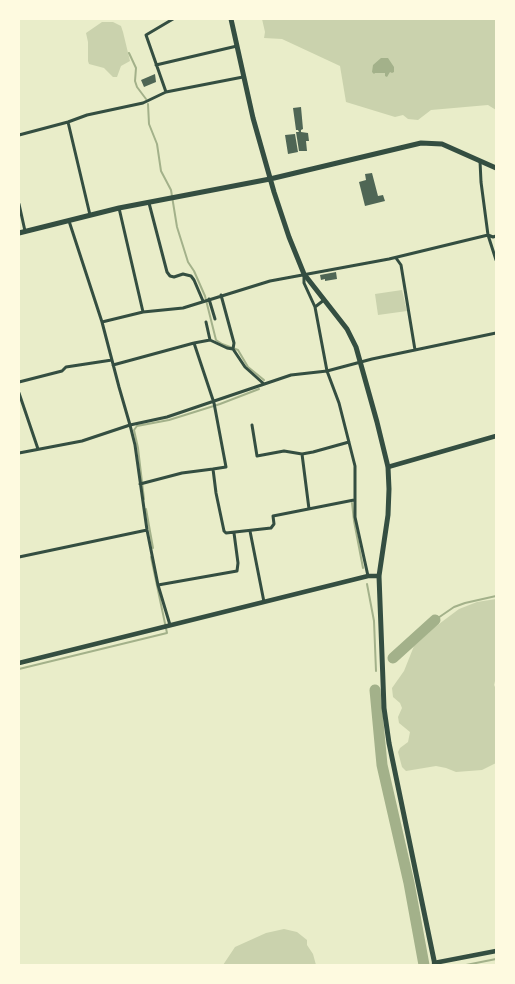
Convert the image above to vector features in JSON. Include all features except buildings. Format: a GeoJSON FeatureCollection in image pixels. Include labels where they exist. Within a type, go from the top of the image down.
{"type":"FeatureCollection","features":[{"type":"Feature","properties":{"kind":"main road"},"geometry":{"type":"LineString","coordinates":[[231,19],[253,118],[289,237],[304,274],[346,330],[356,347],[388,467],[388,515],[379,576],[384,708],[391,752],[434,964]]}},
{"type":"Feature","properties":{"kind":"main road"},"geometry":{"type":"LineString","coordinates":[[19,233],[119,208],[270,179],[428,143],[442,144],[496,168]]}},
{"type":"Feature","properties":{"kind":"street"},"geometry":{"type":"LineString","coordinates":[[166,92],[146,35],[173,19]]}},
{"type":"Feature","properties":{"kind":"street"},"geometry":{"type":"LineString","coordinates":[[156,65],[237,46]]}},
{"type":"Feature","properties":{"kind":"street"},"geometry":{"type":"LineString","coordinates":[[19,135],[87,115],[143,103],[166,92],[243,77]]}},
{"type":"Feature","properties":{"kind":"street"},"geometry":{"type":"LineString","coordinates":[[68,122],[90,215]]}},
{"type":"Feature","properties":{"kind":"street"},"geometry":{"type":"LineString","coordinates":[[480,160],[488,234],[496,260]]}},
{"type":"Feature","properties":{"kind":"street"},"geometry":{"type":"LineString","coordinates":[[149,202],[167,272],[170,276],[174,277],[183,274],[191,276],[203,301]]}},
{"type":"Feature","properties":{"kind":"street"},"geometry":{"type":"LineString","coordinates":[[19,204],[25,231]]}},
{"type":"Feature","properties":{"kind":"street"},"geometry":{"type":"LineString","coordinates":[[119,208],[143,312]]}},
{"type":"Feature","properties":{"kind":"street"},"geometry":{"type":"LineString","coordinates":[[69,220],[102,322],[135,445],[147,530],[158,585],[170,625]]}},
{"type":"Feature","properties":{"kind":"street"},"geometry":{"type":"LineString","coordinates":[[102,322],[143,312],[183,308],[270,280],[396,258],[488,234],[493,237],[496,236]]}},
{"type":"Feature","properties":{"kind":"street"},"geometry":{"type":"LineString","coordinates":[[396,258],[401,265],[415,350]]}},
{"type":"Feature","properties":{"kind":"street"},"geometry":{"type":"LineString","coordinates":[[304,274],[304,284],[315,307],[327,371],[339,403],[349,442],[356,477],[355,517],[368,576]]}},
{"type":"Feature","properties":{"kind":"street"},"geometry":{"type":"LineString","coordinates":[[221,295],[234,348],[245,367],[265,384]]}},
{"type":"Feature","properties":{"kind":"street"},"geometry":{"type":"LineString","coordinates":[[209,299],[215,319]]}},
{"type":"Feature","properties":{"kind":"street"},"geometry":{"type":"LineString","coordinates":[[315,307],[324,300]]}},
{"type":"Feature","properties":{"kind":"street"},"geometry":{"type":"LineString","coordinates":[[206,322],[210,340]]}},
{"type":"Feature","properties":{"kind":"street"},"geometry":{"type":"LineString","coordinates":[[19,454],[82,441],[130,425],[215,404],[291,375],[327,371],[496,333]]}},
{"type":"Feature","properties":{"kind":"street"},"geometry":{"type":"LineString","coordinates":[[114,364],[210,340],[227,348],[234,348]]}},
{"type":"Feature","properties":{"kind":"street"},"geometry":{"type":"LineString","coordinates":[[140,484],[182,472],[226,467],[215,404],[194,343]]}},
{"type":"Feature","properties":{"kind":"street"},"geometry":{"type":"LineString","coordinates":[[19,382],[62,371],[66,367],[112,360]]}},
{"type":"Feature","properties":{"kind":"street"},"geometry":{"type":"LineString","coordinates":[[19,393],[38,449]]}},
{"type":"Feature","properties":{"kind":"street"},"geometry":{"type":"LineString","coordinates":[[252,425],[257,456],[284,452],[302,454],[349,442]]}},
{"type":"Feature","properties":{"kind":"street"},"geometry":{"type":"LineString","coordinates":[[388,467],[496,436]]}},
{"type":"Feature","properties":{"kind":"street"},"geometry":{"type":"LineString","coordinates":[[302,454],[309,509]]}},
{"type":"Feature","properties":{"kind":"street"},"geometry":{"type":"LineString","coordinates":[[213,469],[224,531],[226,533],[271,528],[274,524],[273,516],[354,500]]}},
{"type":"Feature","properties":{"kind":"street"},"geometry":{"type":"LineString","coordinates":[[19,557],[147,530]]}},
{"type":"Feature","properties":{"kind":"street"},"geometry":{"type":"LineString","coordinates":[[250,531],[264,602]]}},
{"type":"Feature","properties":{"kind":"street"},"geometry":{"type":"LineString","coordinates":[[158,585],[236,571],[238,563],[234,533]]}},
{"type":"Feature","properties":{"kind":"street"},"geometry":{"type":"LineString","coordinates":[[19,662],[368,576],[379,576]]}},
{"type":"Feature","properties":{"kind":"street"},"geometry":{"type":"LineString","coordinates":[[434,964],[496,951]]}},
{"type":"Feature","properties":{"kind":"shaded area"},"geometry":{"type":"Polygon","coordinates":[[[262,19],[496,19],[496,110],[488,105],[431,110],[418,120],[408,119],[403,115],[395,117],[346,102],[340,66],[282,39],[264,38],[265,32],[262,19]]]}},
{"type":"Feature","properties":{"kind":"shaded area"},"geometry":{"type":"Polygon","coordinates":[[[102,22],[113,22],[121,26],[123,32],[130,61],[121,66],[117,77],[113,77],[104,68],[89,64],[88,61],[86,33],[102,22]]]}},
{"type":"Feature","properties":{"kind":"shaded area"},"geometry":{"type":"Polygon","coordinates":[[[381,58],[388,58],[394,67],[394,72],[390,72],[387,77],[385,73],[374,74],[372,72],[373,65],[381,58]]]}},
{"type":"Feature","properties":{"kind":"shaded area"},"geometry":{"type":"Polygon","coordinates":[[[402,290],[407,311],[378,315],[375,294],[402,290]]]}},
{"type":"Feature","properties":{"kind":"shaded area"},"geometry":{"type":"Polygon","coordinates":[[[496,599],[496,677],[494,685],[496,689],[496,763],[482,770],[456,772],[436,766],[406,771],[402,767],[398,752],[408,742],[410,732],[399,723],[398,717],[402,708],[400,703],[393,697],[392,688],[404,671],[414,646],[435,627],[459,609],[477,602],[496,599]]]}},
{"type":"Feature","properties":{"kind":"shaded area"},"geometry":{"type":"Polygon","coordinates":[[[284,929],[297,932],[307,940],[307,945],[313,954],[316,965],[223,965],[235,947],[266,933],[284,929]]]}},
{"type":"Feature","properties":{"kind":"waterway"},"geometry":{"type":"LineString","coordinates":[[129,53],[136,68],[135,81],[137,87],[146,99]]}},
{"type":"Feature","properties":{"kind":"waterway"},"geometry":{"type":"LineString","coordinates":[[148,104],[149,124],[157,144],[161,171],[171,190],[177,227],[188,262],[205,296],[216,340],[238,350],[248,367],[264,380]]}},
{"type":"Feature","properties":{"kind":"waterway"},"geometry":{"type":"LineString","coordinates":[[144,499],[134,430],[137,426],[169,420],[259,389]]}},
{"type":"Feature","properties":{"kind":"waterway"},"geometry":{"type":"LineString","coordinates":[[352,503],[363,568]]}},
{"type":"Feature","properties":{"kind":"waterway"},"geometry":{"type":"LineString","coordinates":[[146,509],[153,548]]}},
{"type":"Feature","properties":{"kind":"waterway"},"geometry":{"type":"LineString","coordinates":[[19,669],[167,633],[151,557]]}},
{"type":"Feature","properties":{"kind":"waterway"},"geometry":{"type":"LineString","coordinates":[[367,584],[374,621],[376,671]]}},
{"type":"Feature","properties":{"kind":"waterway"},"geometry":{"type":"LineString","coordinates":[[435,620],[454,607],[496,596]]}},
{"type":"Feature","properties":{"kind":"waterway"},"geometry":{"type":"LineString","coordinates":[[393,658],[435,620]]}},
{"type":"Feature","properties":{"kind":"waterway"},"geometry":{"type":"LineString","coordinates":[[375,690],[382,765],[409,883],[424,965]]}},
{"type":"Feature","properties":{"kind":"waterway"},"geometry":{"type":"LineString","coordinates":[[466,965],[496,959]]}}]}
